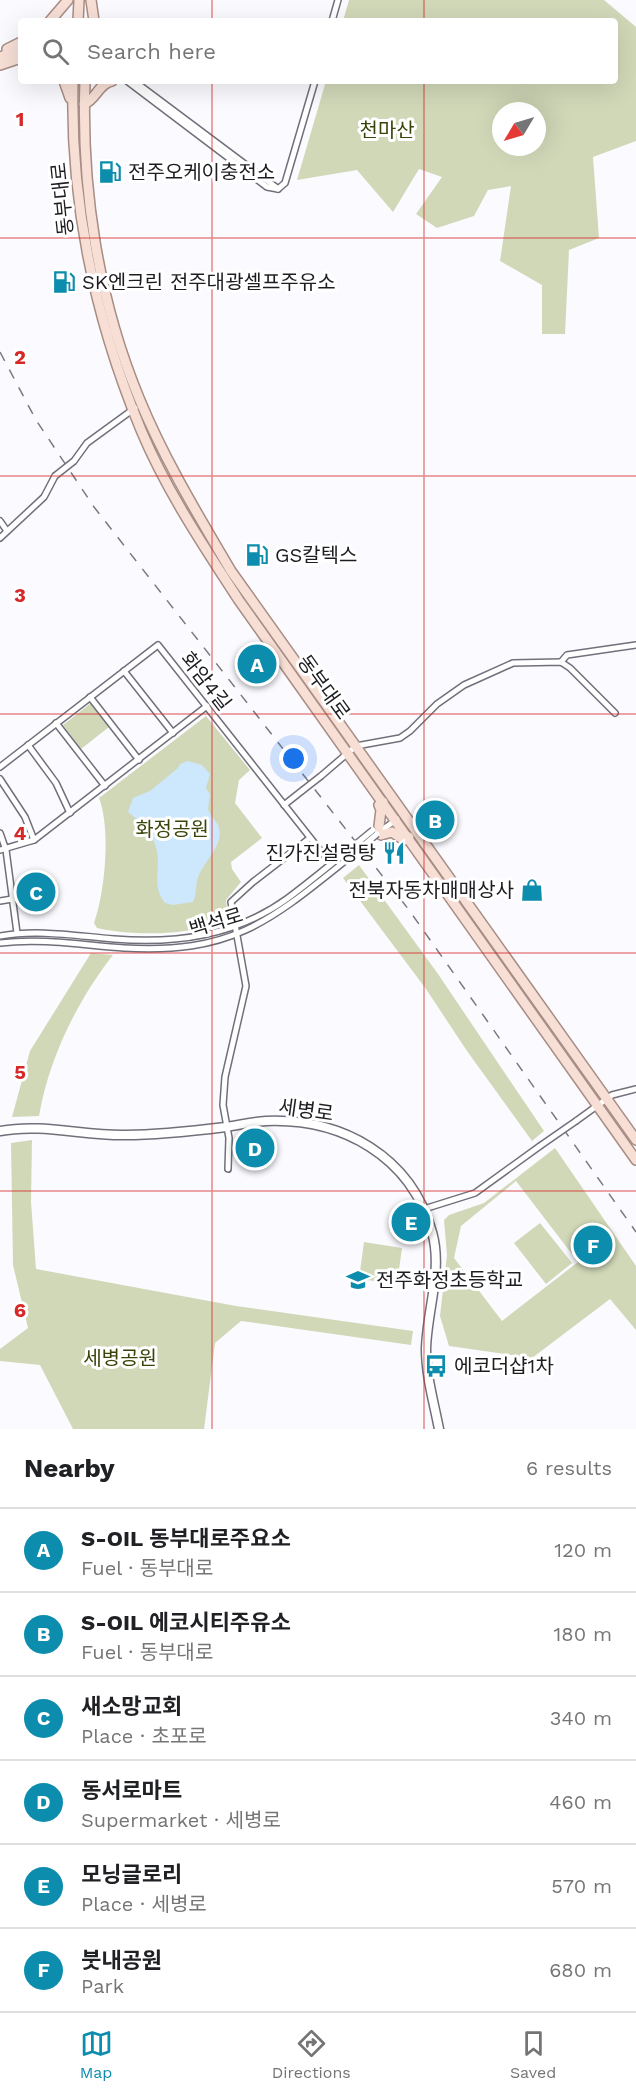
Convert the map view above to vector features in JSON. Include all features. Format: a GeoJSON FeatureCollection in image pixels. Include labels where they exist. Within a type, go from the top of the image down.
{"type":"FeatureCollection","features":[{"type":"Feature","properties":{"kind":"main road"},"geometry":{"type":"LineString","coordinates":[[53,18],[68,0]]}},
{"type":"Feature","properties":{"kind":"main road"},"geometry":{"type":"LineString","coordinates":[[78,18],[79,0]]}},
{"type":"Feature","properties":{"kind":"main road"},"geometry":{"type":"LineString","coordinates":[[87,18],[90,0]]}},
{"type":"Feature","properties":{"kind":"main road"},"geometry":{"type":"LineString","coordinates":[[90,0],[93,18]]}},
{"type":"Feature","properties":{"kind":"main road"},"geometry":{"type":"LineString","coordinates":[[4,56],[6,49],[18,43]]}},
{"type":"Feature","properties":{"kind":"main road"},"geometry":{"type":"LineString","coordinates":[[0,65],[18,59]]}},
{"type":"Feature","properties":{"kind":"main road"},"geometry":{"type":"LineString","coordinates":[[65,84],[69,98],[74,100]]}},
{"type":"Feature","properties":{"kind":"main road","name":"동부대로"},"geometry":{"type":"LineString","coordinates":[[74,84],[75,172],[86,251],[95,294],[118,369],[137,407]]}},
{"type":"Feature","properties":{"kind":"main road","name":"동부대로"},"geometry":{"type":"LineString","coordinates":[[85,84],[86,175],[107,300],[142,432],[197,537],[636,1140]]}},
{"type":"Feature","properties":{"kind":"main road"},"geometry":{"type":"LineString","coordinates":[[84,104],[90,102],[105,84]]}},
{"type":"Feature","properties":{"kind":"main road","name":"동부대로"},"geometry":{"type":"LineString","coordinates":[[352,749],[383,802],[399,815],[409,837],[636,1160]]}},
{"type":"Feature","properties":{"kind":"main road"},"geometry":{"type":"LineString","coordinates":[[383,802],[379,805],[377,831],[381,836],[395,833],[404,840],[409,837]]}},
{"type":"Feature","properties":{"kind":"street"},"geometry":{"type":"LineString","coordinates":[[333,18],[338,0]]}},
{"type":"Feature","properties":{"kind":"street"},"geometry":{"type":"LineString","coordinates":[[131,84],[267,187],[278,189]]}},
{"type":"Feature","properties":{"kind":"street"},"geometry":{"type":"LineString","coordinates":[[138,84],[278,189]]}},
{"type":"Feature","properties":{"kind":"street"},"geometry":{"type":"LineString","coordinates":[[278,189],[285,183],[314,84]]}},
{"type":"Feature","properties":{"kind":"street"},"geometry":{"type":"LineString","coordinates":[[0,538],[44,497],[55,476],[74,461],[87,442],[137,407]]}},
{"type":"Feature","properties":{"kind":"street"},"geometry":{"type":"LineString","coordinates":[[0,521],[7,531]]}},
{"type":"Feature","properties":{"kind":"street","name":"화암4길"},"geometry":{"type":"LineString","coordinates":[[0,767],[159,645],[331,864]]}},
{"type":"Feature","properties":{"kind":"street"},"geometry":{"type":"LineString","coordinates":[[561,662],[567,655],[636,645]]}},
{"type":"Feature","properties":{"kind":"street"},"geometry":{"type":"LineString","coordinates":[[284,806],[352,749],[400,738],[450,694],[505,666],[561,662],[570,668],[615,713]]}},
{"type":"Feature","properties":{"kind":"street"},"geometry":{"type":"LineString","coordinates":[[124,671],[172,733]]}},
{"type":"Feature","properties":{"kind":"street"},"geometry":{"type":"LineString","coordinates":[[90,697],[139,760]]}},
{"type":"Feature","properties":{"kind":"street"},"geometry":{"type":"LineString","coordinates":[[3,850],[34,840],[207,706]]}},
{"type":"Feature","properties":{"kind":"street"},"geometry":{"type":"LineString","coordinates":[[56,723],[105,786]]}},
{"type":"Feature","properties":{"kind":"street"},"geometry":{"type":"LineString","coordinates":[[28,745],[56,783],[70,813]]}},
{"type":"Feature","properties":{"kind":"street"},"geometry":{"type":"LineString","coordinates":[[0,779],[25,817],[34,840]]}},
{"type":"Feature","properties":{"kind":"street","name":"백석로"},"geometry":{"type":"LineString","coordinates":[[0,943],[30,940],[123,948],[178,948],[237,935],[294,903],[347,855],[399,815]]}},
{"type":"Feature","properties":{"kind":"street"},"geometry":{"type":"LineString","coordinates":[[0,833],[17,933]]}},
{"type":"Feature","properties":{"kind":"street"},"geometry":{"type":"LineString","coordinates":[[228,1169],[227,1127],[223,1105],[225,1077],[246,986],[231,902],[310,838]]}},
{"type":"Feature","properties":{"kind":"street","name":"백석로"},"geometry":{"type":"LineString","coordinates":[[0,936],[17,933],[164,941],[195,938],[235,928],[286,899],[331,864],[347,855]]}},
{"type":"Feature","properties":{"kind":"street"},"geometry":{"type":"LineString","coordinates":[[0,901],[12,899]]}},
{"type":"Feature","properties":{"kind":"street"},"geometry":{"type":"LineString","coordinates":[[424,1209],[475,1192],[598,1106],[606,1098],[636,1089]]}},
{"type":"Feature","properties":{"kind":"street","name":"세병로"},"geometry":{"type":"LineString","coordinates":[[0,1131],[41,1128],[127,1136],[267,1121],[321,1125],[357,1138],[394,1165],[424,1209],[436,1248],[427,1365],[439,1429]]}},
{"type":"Feature","properties":{"kind":"green space","name":"천마산"},"geometry":{"type":"Polygon","coordinates":[[[349,0],[604,0],[636,27],[636,141],[593,157],[599,238],[569,250],[565,334],[542,334],[542,285],[500,261],[511,186],[488,190],[474,216],[437,228],[416,214],[442,177],[419,169],[393,212],[357,170],[297,180],[325,84],[618,84],[618,18],[344,18],[349,0]]]}},
{"type":"Feature","properties":{"kind":"green space"},"geometry":{"type":"Polygon","coordinates":[[[91,703],[109,727],[81,749],[63,725],[91,703]]]}},
{"type":"Feature","properties":{"kind":"green space","name":"화정공원"},"geometry":{"type":"Polygon","coordinates":[[[206,716],[250,770],[239,780],[235,803],[262,838],[231,862],[232,869],[241,882],[226,900],[228,917],[215,924],[199,928],[164,933],[111,931],[97,928],[94,923],[104,878],[106,843],[103,811],[99,798],[206,716]]]}},
{"type":"Feature","properties":{"kind":"green space"},"geometry":{"type":"Polygon","coordinates":[[[359,865],[438,974],[544,1131],[532,1141],[467,1051],[426,989],[343,878],[359,865]]]}},
{"type":"Feature","properties":{"kind":"green space"},"geometry":{"type":"Polygon","coordinates":[[[91,953],[113,955],[88,991],[66,1031],[50,1073],[39,1116],[12,1117],[30,1051],[91,953]]]}},
{"type":"Feature","properties":{"kind":"green space","name":"세병공원"},"geometry":{"type":"Polygon","coordinates":[[[32,1140],[31,1202],[36,1269],[236,1306],[413,1331],[411,1345],[241,1321],[215,1343],[204,1429],[73,1429],[40,1365],[0,1361],[0,1349],[28,1328],[13,1265],[11,1143],[32,1140]]]}},
{"type":"Feature","properties":{"kind":"green space"},"geometry":{"type":"Polygon","coordinates":[[[555,1148],[636,1266],[636,1330],[610,1299],[532,1358],[449,1346],[440,1316],[447,1255],[444,1220],[449,1215],[484,1203],[555,1148]],[[516,1181],[461,1226],[454,1258],[502,1321],[578,1262],[516,1181]]]}},
{"type":"Feature","properties":{"kind":"green space"},"geometry":{"type":"Polygon","coordinates":[[[540,1223],[572,1263],[546,1284],[514,1243],[540,1223]]]}},
{"type":"Feature","properties":{"kind":"green space"},"geometry":{"type":"Polygon","coordinates":[[[364,1242],[402,1248],[397,1284],[359,1279],[364,1242]]]}},
{"type":"Feature","properties":{"kind":"water"},"geometry":{"type":"Polygon","coordinates":[[[188,761],[202,765],[210,774],[206,788],[210,794],[208,809],[220,832],[217,846],[197,881],[193,902],[173,905],[165,903],[159,893],[156,846],[145,827],[128,812],[133,798],[150,791],[180,764],[188,761]]]}},
{"type":"Feature","properties":{"kind":"railway"},"geometry":{"type":"LineString","coordinates":[[0,352],[36,420],[94,507],[409,910],[636,1232]]}},
{"type":"Feature","properties":{"kind":"place","name":"전주오케이충전소"},"geometry":{"type":"Point","coordinates":[110,172]}},
{"type":"Feature","properties":{"kind":"place","name":"SK엔크린 전주대광셀프주유소"},"geometry":{"type":"Point","coordinates":[64,282]}},
{"type":"Feature","properties":{"kind":"place","name":"GS칼텍스"},"geometry":{"type":"Point","coordinates":[257,555]}},
{"type":"Feature","properties":{"kind":"place","name":"S-OIL 동부대로주요소"},"geometry":{"type":"Point","coordinates":[257,664]}},
{"type":"Feature","properties":{"kind":"place","name":"S-OIL 에코시티주유소"},"geometry":{"type":"Point","coordinates":[435,820]}},
{"type":"Feature","properties":{"kind":"place","name":"진가진설렁탕"},"geometry":{"type":"Point","coordinates":[394,853]}},
{"type":"Feature","properties":{"kind":"place","name":"전북자동차매매상사"},"geometry":{"type":"Point","coordinates":[532,890]}},
{"type":"Feature","properties":{"kind":"place","name":"새소망교회"},"geometry":{"type":"Point","coordinates":[36,892]}},
{"type":"Feature","properties":{"kind":"place","name":"동서로마트"},"geometry":{"type":"Point","coordinates":[255,1148]}},
{"type":"Feature","properties":{"kind":"place","name":"모닝글로리"},"geometry":{"type":"Point","coordinates":[411,1222]}},
{"type":"Feature","properties":{"kind":"place","name":"붓내공원"},"geometry":{"type":"Point","coordinates":[593,1245]}},
{"type":"Feature","properties":{"kind":"place","name":"전주화정초등학교"},"geometry":{"type":"Point","coordinates":[358,1280]}},
{"type":"Feature","properties":{"kind":"place","name":"에코더샵1차"},"geometry":{"type":"Point","coordinates":[436,1366]}}]}
